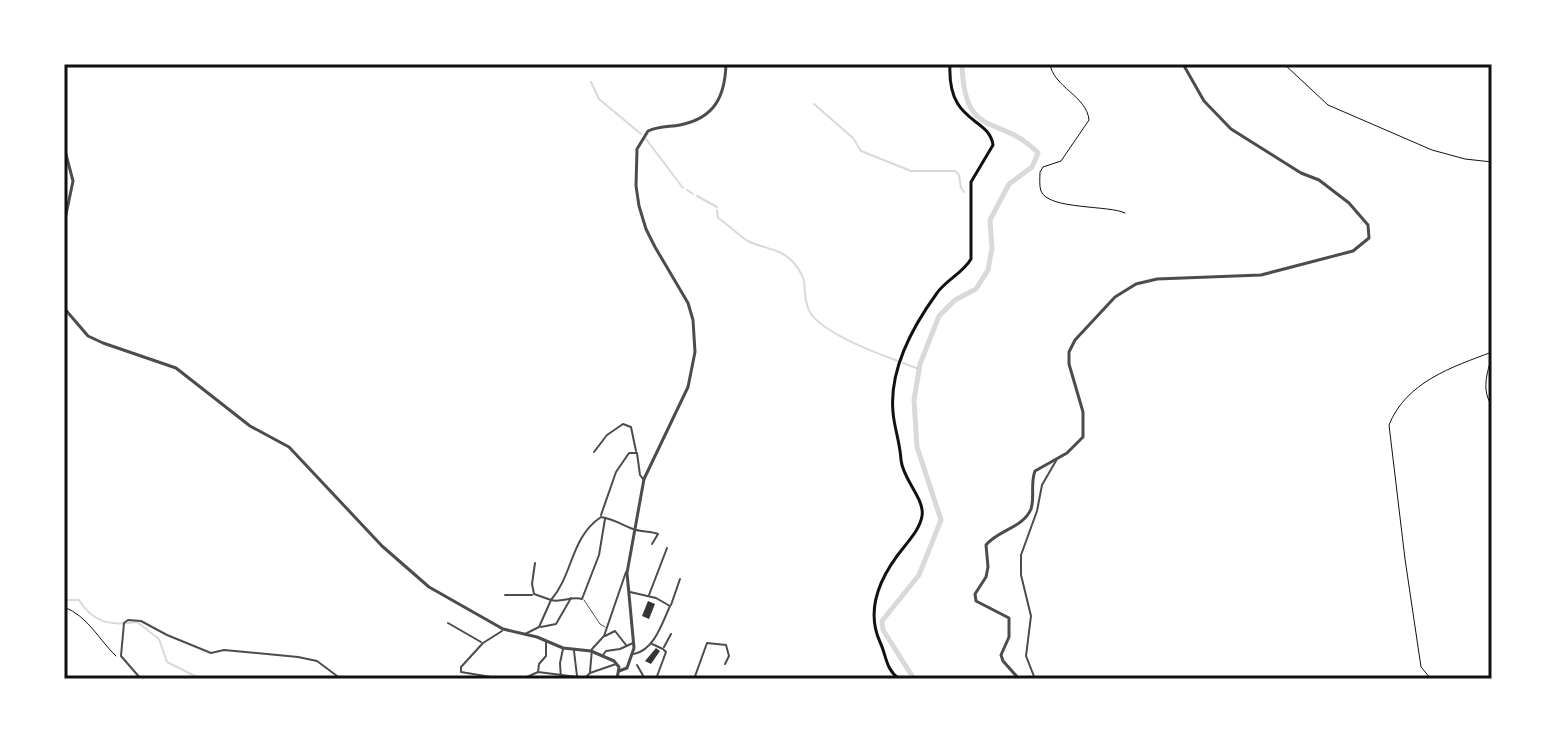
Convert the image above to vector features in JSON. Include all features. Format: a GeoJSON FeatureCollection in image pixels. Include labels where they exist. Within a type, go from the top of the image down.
{"type":"FeatureCollection","features":[{"type":"Feature","properties":{"kind":"main road"},"geometry":{"type":"LineString","coordinates":[[899,679],[886,665],[874,629],[874,609],[881,584],[915,532],[922,506],[902,466],[893,414],[895,387],[914,327],[943,285],[971,259],[971,182],[993,145],[990,135],[968,118],[955,102],[950,88],[950,64]]}},
{"type":"Feature","properties":{"kind":"street"},"geometry":{"type":"LineString","coordinates":[[590,673],[591,651],[604,636],[627,573],[644,479],[682,403],[692,374],[695,352],[693,320],[682,292],[646,229],[636,186],[637,149],[648,131],[692,122],[715,106],[724,88],[726,64]]}},
{"type":"Feature","properties":{"kind":"street"},"geometry":{"type":"LineString","coordinates":[[1019,679],[1001,655],[1009,637],[1009,618],[980,605],[975,594],[986,577],[986,545],[998,534],[1024,520],[1033,503],[1031,489],[1035,471],[1077,446],[1083,437],[1079,392],[1069,364],[1069,352],[1075,340],[1115,297],[1136,284],[1157,279],[1261,275],[1353,251],[1369,238],[1368,225],[1335,191],[1267,153],[1216,116],[1183,64]]}},
{"type":"Feature","properties":{"kind":"street"},"geometry":{"type":"LineString","coordinates":[[64,147],[73,181],[64,224]]}},
{"type":"Feature","properties":{"kind":"street"},"geometry":{"type":"LineString","coordinates":[[64,308],[88,336],[176,368],[250,426],[289,447],[397,561],[429,587],[503,629],[563,648],[603,655],[617,664],[617,679]]}},
{"type":"Feature","properties":{"kind":"street"},"geometry":{"type":"LineString","coordinates":[[594,452],[607,435],[623,424],[631,427],[640,475],[644,479]]}},
{"type":"Feature","properties":{"kind":"street"},"geometry":{"type":"LineString","coordinates":[[505,595],[534,594],[557,601],[571,597],[582,599],[599,555],[608,489],[621,461],[629,453],[637,453]]}},
{"type":"Feature","properties":{"kind":"street"},"geometry":{"type":"LineString","coordinates":[[1035,679],[1026,656],[1031,616],[1021,575],[1021,555],[1037,511],[1042,485],[1058,458]]}},
{"type":"Feature","properties":{"kind":"street"},"geometry":{"type":"LineString","coordinates":[[603,518],[658,534],[652,544]]}},
{"type":"Feature","properties":{"kind":"street"},"geometry":{"type":"LineString","coordinates":[[539,627],[582,534],[603,518]]}},
{"type":"Feature","properties":{"kind":"street"},"geometry":{"type":"LineString","coordinates":[[648,597],[667,548]]}},
{"type":"Feature","properties":{"kind":"street"},"geometry":{"type":"LineString","coordinates":[[534,594],[535,563]]}},
{"type":"Feature","properties":{"kind":"street"},"geometry":{"type":"LineString","coordinates":[[619,671],[627,668],[634,654],[627,573]]}},
{"type":"Feature","properties":{"kind":"street"},"geometry":{"type":"LineString","coordinates":[[634,654],[642,653],[651,643],[680,579]]}},
{"type":"Feature","properties":{"kind":"street"},"geometry":{"type":"LineString","coordinates":[[627,592],[670,606]]}},
{"type":"Feature","properties":{"kind":"street"},"geometry":{"type":"LineString","coordinates":[[525,634],[556,624],[571,597]]}},
{"type":"Feature","properties":{"kind":"street"},"geometry":{"type":"LineString","coordinates":[[141,679],[122,659],[121,652],[124,623],[134,619],[211,653],[224,650],[298,657],[317,661],[341,679]]}},
{"type":"Feature","properties":{"kind":"street"},"geometry":{"type":"LineString","coordinates":[[448,623],[483,643]]}},
{"type":"Feature","properties":{"kind":"street"},"geometry":{"type":"LineString","coordinates":[[503,629],[483,643],[461,667],[462,673],[527,677],[538,672],[578,679],[617,664]]}},
{"type":"Feature","properties":{"kind":"street"},"geometry":{"type":"LineString","coordinates":[[604,636],[615,631],[626,646]]}},
{"type":"Feature","properties":{"kind":"street"},"geometry":{"type":"LineString","coordinates":[[663,649],[671,634]]}},
{"type":"Feature","properties":{"kind":"street"},"geometry":{"type":"LineString","coordinates":[[538,672],[539,664],[546,656],[546,641]]}},
{"type":"Feature","properties":{"kind":"street"},"geometry":{"type":"LineString","coordinates":[[603,655],[606,651],[634,643]]}},
{"type":"Feature","properties":{"kind":"street"},"geometry":{"type":"LineString","coordinates":[[651,643],[666,652],[656,679]]}},
{"type":"Feature","properties":{"kind":"street"},"geometry":{"type":"LineString","coordinates":[[694,679],[707,643],[726,645],[729,656],[725,664]]}},
{"type":"Feature","properties":{"kind":"street"},"geometry":{"type":"LineString","coordinates":[[562,677],[560,663],[563,648]]}},
{"type":"Feature","properties":{"kind":"street"},"geometry":{"type":"LineString","coordinates":[[573,650],[578,679]]}},
{"type":"Feature","properties":{"kind":"street"},"geometry":{"type":"LineString","coordinates":[[637,665],[645,679]]}},
{"type":"Feature","properties":{"kind":"lane"},"geometry":{"type":"LineString","coordinates":[[582,599],[600,624],[607,628]]}},
{"type":"Feature","properties":{"kind":"path"},"geometry":{"type":"LineString","coordinates":[[1050,64],[1066,89],[1085,106],[1089,120],[1061,161],[1043,167],[1040,172],[1041,191],[1060,202],[1098,210],[1118,209],[1125,213]]}},
{"type":"Feature","properties":{"kind":"path"},"geometry":{"type":"LineString","coordinates":[[1284,64],[1328,105],[1432,150],[1492,162]]}},
{"type":"Feature","properties":{"kind":"path"},"geometry":{"type":"LineString","coordinates":[[1431,679],[1421,667],[1389,425],[1395,411],[1415,388],[1452,367],[1492,352]]}},
{"type":"Feature","properties":{"kind":"path"},"geometry":{"type":"LineString","coordinates":[[1492,356],[1486,375],[1486,397],[1492,406]]}},
{"type":"Feature","properties":{"kind":"path"},"geometry":{"type":"LineString","coordinates":[[64,607],[77,614],[99,634],[113,654],[122,659]]}},
{"type":"Feature","properties":{"kind":"building"},"geometry":{"type":"Polygon","coordinates":[[[648,601],[655,604],[649,619],[642,616],[648,601]]]}},
{"type":"Feature","properties":{"kind":"building"},"geometry":{"type":"Polygon","coordinates":[[[656,648],[660,651],[651,664],[645,661],[656,648]]]}},
{"type":"Feature","properties":{"kind":"waterway"},"geometry":{"type":"LineString","coordinates":[[914,679],[883,630],[882,621],[919,575],[941,520],[917,447],[914,400],[920,364],[939,316],[955,300],[976,289],[988,270],[992,248],[990,220],[1009,184],[1032,167],[1038,153],[1024,141],[977,116],[969,105],[964,89],[962,64]]}},
{"type":"Feature","properties":{"kind":"waterway"},"geometry":{"type":"LineString","coordinates":[[591,82],[599,99],[641,134]]}},
{"type":"Feature","properties":{"kind":"waterway"},"geometry":{"type":"LineString","coordinates":[[814,104],[853,138],[861,151],[911,171],[955,171],[964,192]]}},
{"type":"Feature","properties":{"kind":"waterway"},"geometry":{"type":"LineString","coordinates":[[646,139],[683,188]]}},
{"type":"Feature","properties":{"kind":"waterway"},"geometry":{"type":"LineString","coordinates":[[687,190],[693,194]]}},
{"type":"Feature","properties":{"kind":"waterway"},"geometry":{"type":"LineString","coordinates":[[697,196],[717,207]]}},
{"type":"Feature","properties":{"kind":"waterway"},"geometry":{"type":"LineString","coordinates":[[717,210],[718,218],[744,239],[783,254],[793,262],[804,281],[808,308],[822,324],[847,340],[898,361]]}},
{"type":"Feature","properties":{"kind":"waterway"},"geometry":{"type":"LineString","coordinates":[[903,363],[919,369]]}},
{"type":"Feature","properties":{"kind":"waterway"},"geometry":{"type":"LineString","coordinates":[[64,600],[79,600],[90,614],[104,621],[137,622],[159,639],[167,662],[207,679]]}}]}
